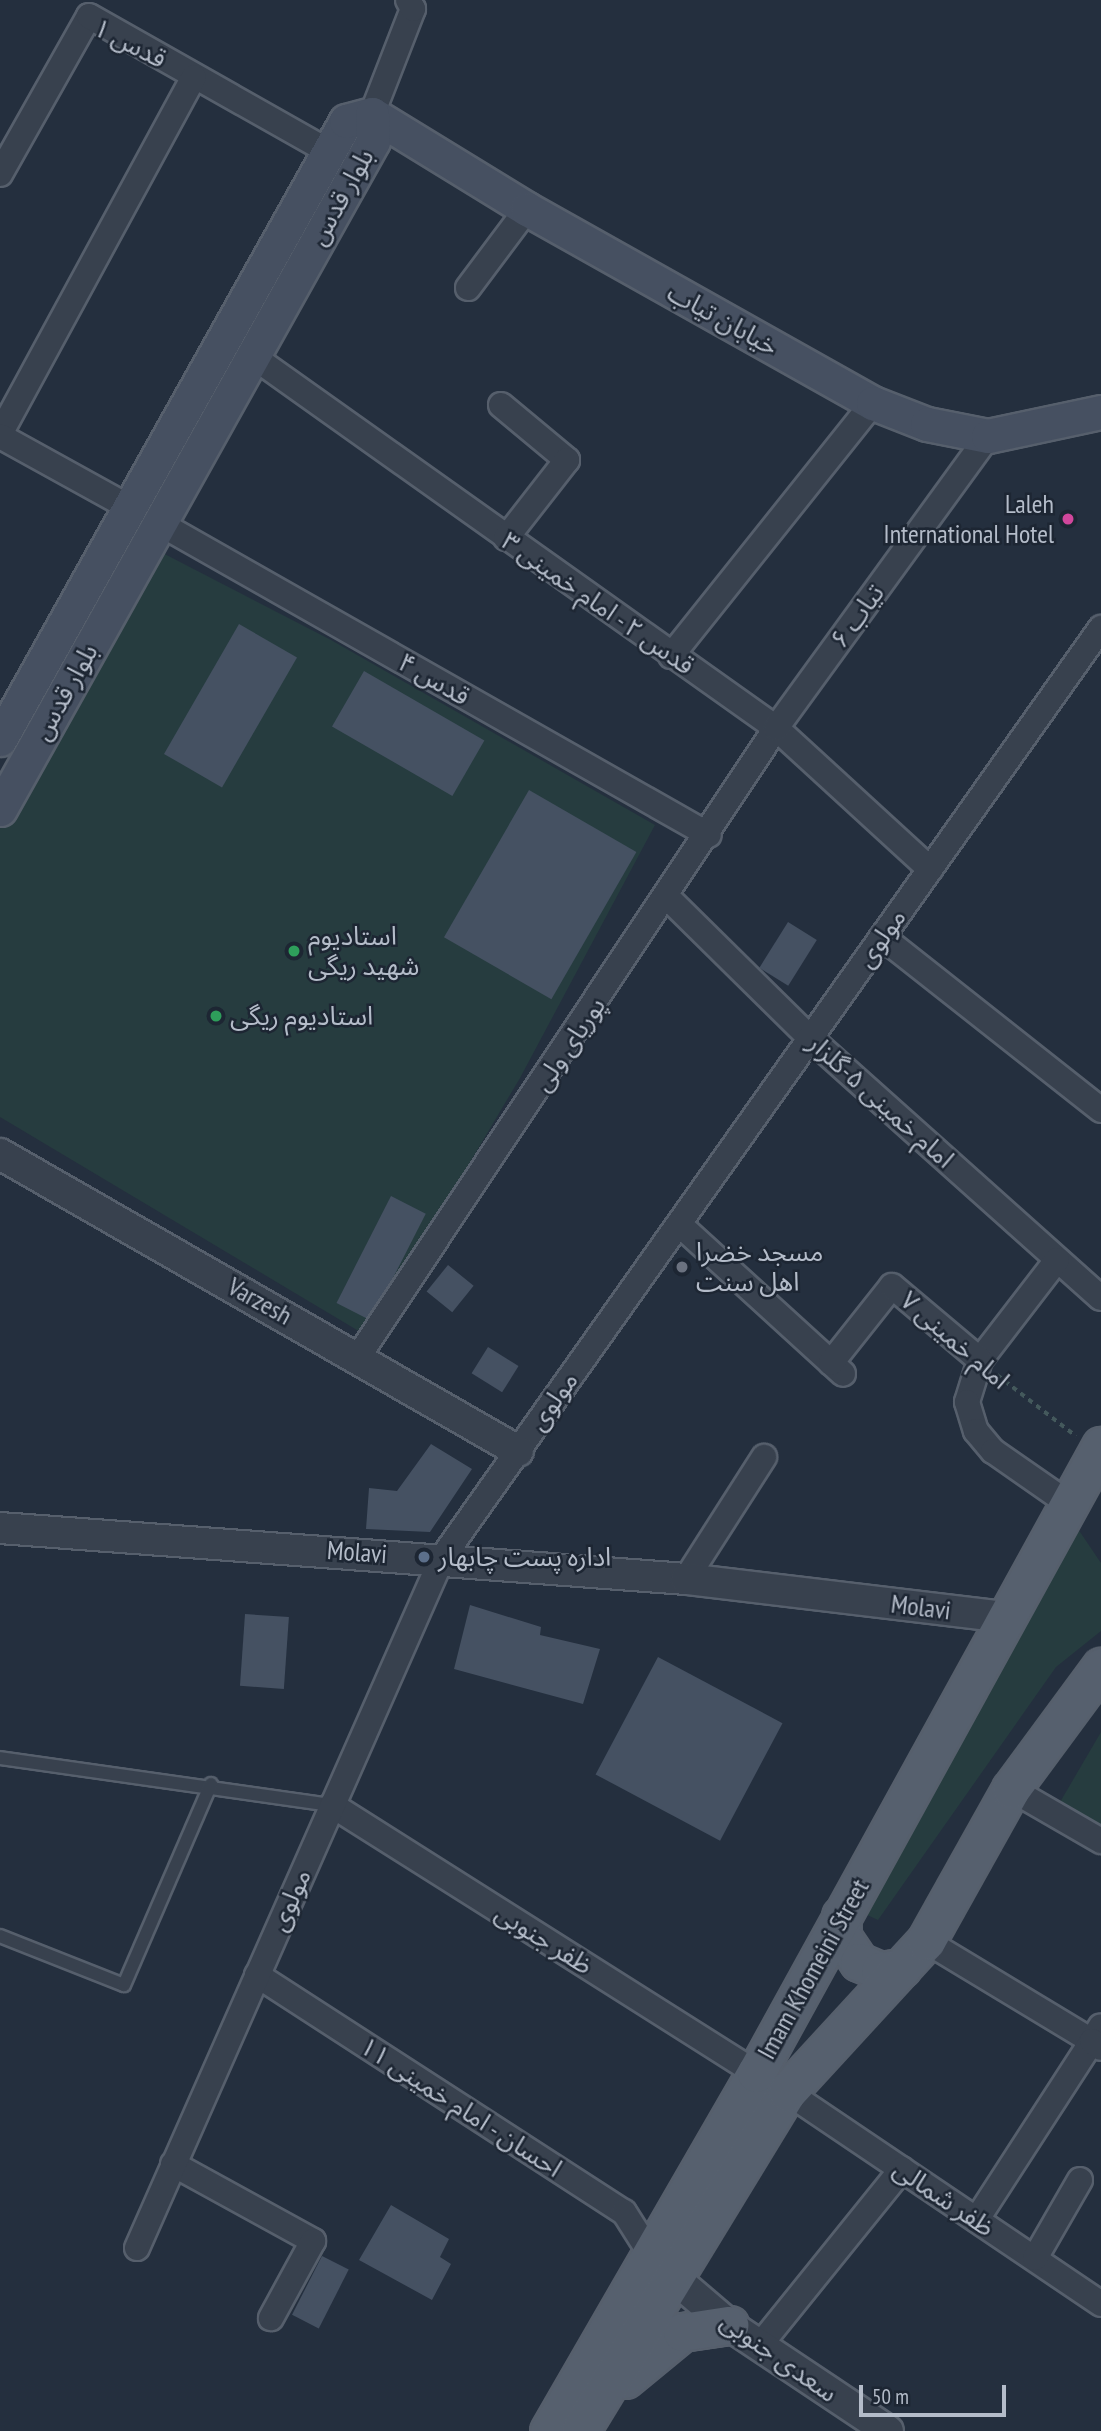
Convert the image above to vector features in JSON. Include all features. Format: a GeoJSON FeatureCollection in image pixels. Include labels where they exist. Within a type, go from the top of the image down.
{"type":"FeatureCollection","features":[{"type":"Feature","properties":{"kind":"main road","name":"بلوار قدس"},"geometry":{"type":"LineString","coordinates":[[0,739],[145,516],[251,355],[373,141],[372,114],[346,121],[328,151],[145,516],[0,809]]}},
{"type":"Feature","properties":{"kind":"main road","name":"خیابان تیاب"},"geometry":{"type":"LineString","coordinates":[[372,114],[527,209],[873,403],[988,436],[1101,412]]}},
{"type":"Feature","properties":{"kind":"main road","name":"Imam Khomeini Street"},"geometry":{"type":"LineString","coordinates":[[585,2421],[756,2073],[1006,1616],[1085,1498],[1100,1450]]}},
{"type":"Feature","properties":{"kind":"main road","name":"Imam Khomeini Street"},"geometry":{"type":"LineString","coordinates":[[549,2431],[662,2265],[787,2092],[926,1941],[1011,1789],[1101,1667]]}},
{"type":"Feature","properties":{"kind":"main road"},"geometry":{"type":"LineString","coordinates":[[842,1916],[842,1937],[859,1962],[880,1971],[902,1968]]}},
{"type":"Feature","properties":{"kind":"main road"},"geometry":{"type":"LineString","coordinates":[[756,2073],[787,2092]]}},
{"type":"Feature","properties":{"kind":"main road"},"geometry":{"type":"LineString","coordinates":[[585,2421],[682,2332],[729,2325]]}},
{"type":"Feature","properties":{"kind":"street"},"geometry":{"type":"LineString","coordinates":[[372,114],[413,9],[408,0]]}},
{"type":"Feature","properties":{"kind":"street","name":"قدس ۱"},"geometry":{"type":"LineString","coordinates":[[2,166],[89,16],[328,151]]}},
{"type":"Feature","properties":{"kind":"street"},"geometry":{"type":"LineString","coordinates":[[0,435],[194,77]]}},
{"type":"Feature","properties":{"kind":"street"},"geometry":{"type":"LineString","coordinates":[[468,288],[527,209]]}},
{"type":"Feature","properties":{"kind":"street","name":"قدس ۲ - امام خمینی ۳"},"geometry":{"type":"LineString","coordinates":[[251,355],[671,656],[776,728],[930,869]]}},
{"type":"Feature","properties":{"kind":"street"},"geometry":{"type":"LineString","coordinates":[[671,656],[873,403]]}},
{"type":"Feature","properties":{"kind":"street"},"geometry":{"type":"LineString","coordinates":[[501,405],[567,460],[506,538]]}},
{"type":"Feature","properties":{"kind":"street","name":"قدس ۴"},"geometry":{"type":"LineString","coordinates":[[0,435],[709,835]]}},
{"type":"Feature","properties":{"kind":"street","name":"تیاب ۶"},"geometry":{"type":"LineString","coordinates":[[776,728],[988,436]]}},
{"type":"Feature","properties":{"kind":"street","name":"مولوی"},"geometry":{"type":"LineString","coordinates":[[136,2248],[442,1558],[1101,628]]}},
{"type":"Feature","properties":{"kind":"street","name":"پوریای ولی"},"geometry":{"type":"LineString","coordinates":[[358,1357],[709,835],[776,728]]}},
{"type":"Feature","properties":{"kind":"street","name":"امام خمینی ۵-گلزار"},"geometry":{"type":"LineString","coordinates":[[667,897],[810,1038],[1101,1298]]}},
{"type":"Feature","properties":{"kind":"street"},"geometry":{"type":"LineString","coordinates":[[882,937],[1101,1110]]}},
{"type":"Feature","properties":{"kind":"street","name":"Varzesh"},"geometry":{"type":"LineString","coordinates":[[0,1154],[358,1357],[517,1451]]}},
{"type":"Feature","properties":{"kind":"street","name":"امام خمینی ۷"},"geometry":{"type":"LineString","coordinates":[[679,1224],[837,1368],[892,1286],[980,1360]]}},
{"type":"Feature","properties":{"kind":"street"},"geometry":{"type":"LineString","coordinates":[[1057,1260],[980,1360],[967,1402],[976,1431],[993,1451],[1085,1498]]}},
{"type":"Feature","properties":{"kind":"street"},"geometry":{"type":"LineString","coordinates":[[686,1579],[764,1457]]}},
{"type":"Feature","properties":{"kind":"street","name":"Molavi"},"geometry":{"type":"LineString","coordinates":[[0,1528],[442,1558],[686,1579],[1006,1616]]}},
{"type":"Feature","properties":{"kind":"street"},"geometry":{"type":"LineString","coordinates":[[1011,1789],[1101,1841]]}},
{"type":"Feature","properties":{"kind":"street","name":"ظفر جنوبی"},"geometry":{"type":"LineString","coordinates":[[332,1805],[756,2073]]}},
{"type":"Feature","properties":{"kind":"street"},"geometry":{"type":"LineString","coordinates":[[926,1941],[1098,2038],[977,2219]]}},
{"type":"Feature","properties":{"kind":"street","name":"احسان - امام خمینی ۱۱"},"geometry":{"type":"LineString","coordinates":[[257,1975],[624,2212],[662,2265]]}},
{"type":"Feature","properties":{"kind":"street","name":"ظفر شمالی"},"geometry":{"type":"LineString","coordinates":[[787,2092],[1035,2258],[1097,2293]]}},
{"type":"Feature","properties":{"kind":"street"},"geometry":{"type":"LineString","coordinates":[[173,2164],[313,2241],[271,2318]]}},
{"type":"Feature","properties":{"kind":"street"},"geometry":{"type":"LineString","coordinates":[[760,2345],[902,2169]]}},
{"type":"Feature","properties":{"kind":"street"},"geometry":{"type":"LineString","coordinates":[[1035,2258],[1092,2180]]}},
{"type":"Feature","properties":{"kind":"street","name":"سعدی جنوبی"},"geometry":{"type":"LineString","coordinates":[[662,2265],[729,2325],[888,2431]]}},
{"type":"Feature","properties":{"kind":"lane"},"geometry":{"type":"LineString","coordinates":[[0,1758],[211,1784],[332,1805]]}},
{"type":"Feature","properties":{"kind":"lane"},"geometry":{"type":"LineString","coordinates":[[0,1936],[124,1984],[211,1784]]}},
{"type":"Feature","properties":{"kind":"path","name":"امام خمینی ۷"},"geometry":{"type":"LineString","coordinates":[[980,1360],[1037,1412],[1100,1450]]}},
{"type":"Feature","properties":{"kind":"green space","name":"استادیوم شهید ریگی"},"geometry":{"type":"Polygon","coordinates":[[[153,548],[331,640],[655,825],[520,1078],[367,1336],[0,1117],[0,820],[153,548]]]}},
{"type":"Feature","properties":{"kind":"green space"},"geometry":{"type":"Polygon","coordinates":[[[1078,1529],[1101,1563],[1101,1631],[1056,1667],[878,1920],[850,1907],[1078,1529]]]}},
{"type":"Feature","properties":{"kind":"green space"},"geometry":{"type":"Polygon","coordinates":[[[1101,1732],[1101,1836],[1056,1809],[1101,1732]]]}},
{"type":"Feature","properties":{"kind":"building"},"geometry":{"type":"Polygon","coordinates":[[[239,624],[297,658],[222,787],[164,754],[239,624]]]}},
{"type":"Feature","properties":{"kind":"building"},"geometry":{"type":"Polygon","coordinates":[[[364,671],[484,740],[452,796],[332,726],[364,671]]]}},
{"type":"Feature","properties":{"kind":"building"},"geometry":{"type":"Polygon","coordinates":[[[529,790],[636,852],[551,999],[444,937],[529,790]]]}},
{"type":"Feature","properties":{"kind":"building"},"geometry":{"type":"Polygon","coordinates":[[[788,922],[817,940],[788,986],[759,968],[788,922]]]}},
{"type":"Feature","properties":{"kind":"building"},"geometry":{"type":"Polygon","coordinates":[[[391,1196],[426,1214],[371,1321],[337,1303],[391,1196]]]}},
{"type":"Feature","properties":{"kind":"building"},"geometry":{"type":"Polygon","coordinates":[[[448,1265],[474,1286],[452,1312],[427,1291],[448,1265]]]}},
{"type":"Feature","properties":{"kind":"building"},"geometry":{"type":"Polygon","coordinates":[[[488,1347],[519,1366],[502,1392],[472,1373],[488,1347]]]}},
{"type":"Feature","properties":{"kind":"building"},"geometry":{"type":"Polygon","coordinates":[[[431,1444],[472,1469],[430,1532],[366,1529],[369,1488],[397,1491],[431,1444]]]}},
{"type":"Feature","properties":{"kind":"building"},"geometry":{"type":"Polygon","coordinates":[[[470,1605],[541,1627],[540,1635],[600,1649],[583,1704],[454,1669],[470,1605]]]}},
{"type":"Feature","properties":{"kind":"building"},"geometry":{"type":"Polygon","coordinates":[[[245,1614],[289,1617],[284,1689],[240,1686],[245,1614]]]}},
{"type":"Feature","properties":{"kind":"building"},"geometry":{"type":"Polygon","coordinates":[[[658,1657],[782,1723],[720,1841],[596,1774],[658,1657]]]}},
{"type":"Feature","properties":{"kind":"building"},"geometry":{"type":"Polygon","coordinates":[[[391,2205],[449,2239],[440,2257],[451,2264],[432,2300],[359,2260],[391,2205]]]}},
{"type":"Feature","properties":{"kind":"building"},"geometry":{"type":"Polygon","coordinates":[[[322,2256],[349,2270],[319,2328],[292,2315],[322,2256]]]}},
{"type":"Feature","properties":{"kind":"place","name":"Laleh International Hotel"},"geometry":{"type":"Point","coordinates":[1068,519]}},
{"type":"Feature","properties":{"kind":"place","name":"استادیوم شهید ریگی"},"geometry":{"type":"Point","coordinates":[294,951]}},
{"type":"Feature","properties":{"kind":"place","name":"استادیوم ریگی"},"geometry":{"type":"Point","coordinates":[216,1016]}},
{"type":"Feature","properties":{"kind":"place","name":"مسجد خضرا اهل سنت"},"geometry":{"type":"Point","coordinates":[682,1267]}},
{"type":"Feature","properties":{"kind":"place","name":"اداره پست چابهار"},"geometry":{"type":"Point","coordinates":[424,1557]}}]}
